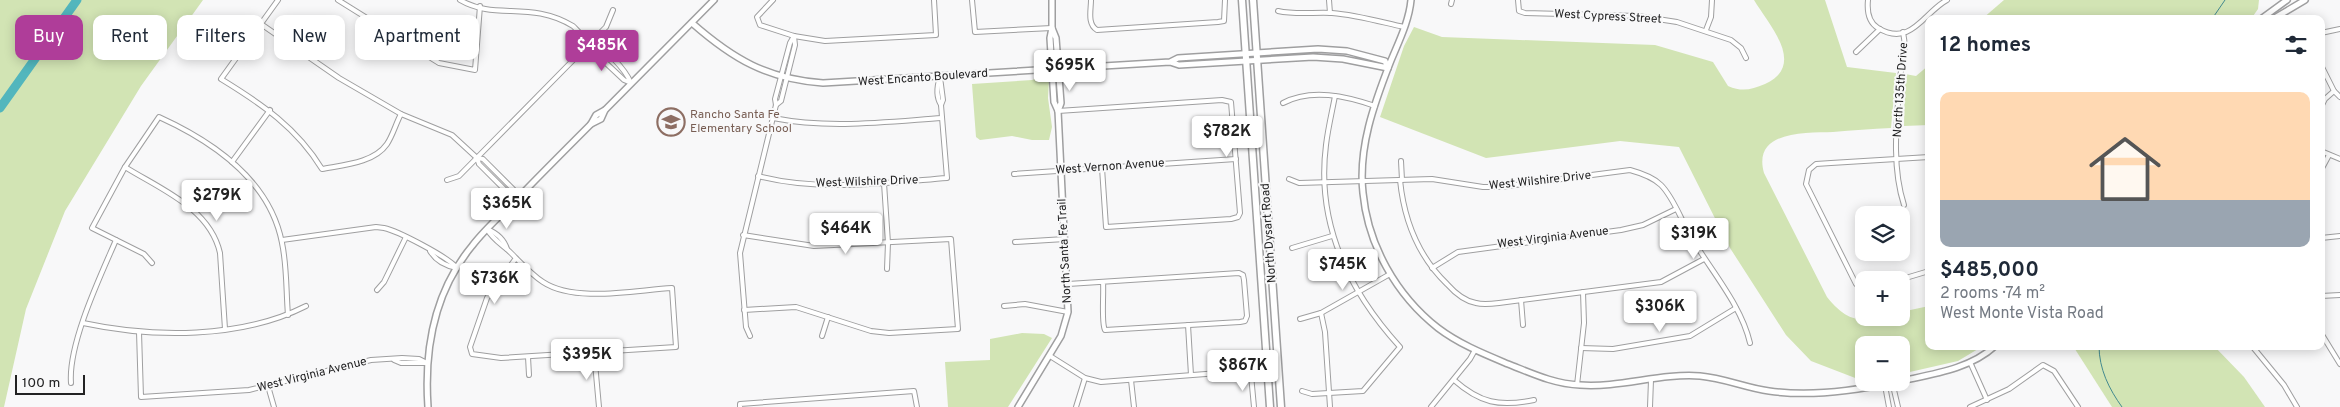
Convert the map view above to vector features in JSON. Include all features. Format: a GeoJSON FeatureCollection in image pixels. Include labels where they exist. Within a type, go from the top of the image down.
{"type":"FeatureCollection","features":[{"type":"Feature","properties":{"kind":"main road","name":"North Dysart Road"},"geometry":{"type":"LineString","coordinates":[[1242,0],[1270,407]]}},
{"type":"Feature","properties":{"kind":"main road","name":"North Dysart Road"},"geometry":{"type":"LineString","coordinates":[[1253,0],[1281,407]]}},
{"type":"Feature","properties":{"kind":"street"},"geometry":{"type":"LineString","coordinates":[[264,20],[278,0]]}},
{"type":"Feature","properties":{"kind":"street"},"geometry":{"type":"LineString","coordinates":[[338,0],[439,62],[475,70],[480,6]]}},
{"type":"Feature","properties":{"kind":"street"},"geometry":{"type":"LineString","coordinates":[[460,0],[480,6],[498,5]]}},
{"type":"Feature","properties":{"kind":"street"},"geometry":{"type":"LineString","coordinates":[[428,407],[427,363],[435,318],[457,268],[487,229],[591,124],[604,116],[605,110],[714,0]]}},
{"type":"Feature","properties":{"kind":"street"},"geometry":{"type":"LineString","coordinates":[[773,0],[757,16],[756,21],[760,25],[794,36],[834,41],[936,35],[934,0]]}},
{"type":"Feature","properties":{"kind":"street"},"geometry":{"type":"LineString","coordinates":[[972,0],[975,32],[1052,28]]}},
{"type":"Feature","properties":{"kind":"street","name":"North Santa Fe Trail"},"geometry":{"type":"LineString","coordinates":[[1018,407],[1062,336],[1068,312],[1058,111],[1060,103],[1050,38],[1052,0]]}},
{"type":"Feature","properties":{"kind":"street"},"geometry":{"type":"LineString","coordinates":[[1091,0],[1090,22],[1092,28],[1097,30],[1224,21],[1226,17],[1225,0]]}},
{"type":"Feature","properties":{"kind":"street"},"geometry":{"type":"LineString","coordinates":[[1329,0],[1330,13]]}},
{"type":"Feature","properties":{"kind":"street"},"geometry":{"type":"LineString","coordinates":[[1411,0],[1404,27],[1375,106],[1365,145],[1362,182],[1372,236],[1390,274],[1404,294],[1433,323],[1475,350],[1551,380],[1577,385],[1613,385],[1699,376],[1768,391],[1802,394],[1855,390]]}},
{"type":"Feature","properties":{"kind":"street","name":"West Cypress Street"},"geometry":{"type":"LineString","coordinates":[[1518,0],[1519,11],[1526,13],[1638,16],[1677,22],[1706,30],[1731,40],[1741,48],[1746,58]]}},
{"type":"Feature","properties":{"kind":"street"},"geometry":{"type":"LineString","coordinates":[[1706,30],[1712,0]]}},
{"type":"Feature","properties":{"kind":"street"},"geometry":{"type":"LineString","coordinates":[[1856,52],[1880,30],[1870,20],[1868,0]]}},
{"type":"Feature","properties":{"kind":"street"},"geometry":{"type":"LineString","coordinates":[[1929,15],[1947,0]]}},
{"type":"Feature","properties":{"kind":"street"},"geometry":{"type":"LineString","coordinates":[[2278,15],[2287,8],[2305,0]]}},
{"type":"Feature","properties":{"kind":"street"},"geometry":{"type":"LineString","coordinates":[[2266,15],[2285,1],[2287,8]]}},
{"type":"Feature","properties":{"kind":"street"},"geometry":{"type":"LineString","coordinates":[[554,10],[564,17],[590,43],[592,50],[622,79],[631,83]]}},
{"type":"Feature","properties":{"kind":"street"},"geometry":{"type":"LineString","coordinates":[[447,180],[459,176],[606,27],[613,10]]}},
{"type":"Feature","properties":{"kind":"street"},"geometry":{"type":"LineString","coordinates":[[1278,11],[1355,16],[1404,27]]}},
{"type":"Feature","properties":{"kind":"street"},"geometry":{"type":"LineString","coordinates":[[1903,32],[1919,26],[1925,19]]}},
{"type":"Feature","properties":{"kind":"street","name":"West Encanto Boulevard"},"geometry":{"type":"LineString","coordinates":[[692,23],[730,54],[750,66],[784,78],[830,83],[1170,62],[1178,58],[1246,57],[1257,60],[1330,58],[1388,68]]}},
{"type":"Feature","properties":{"kind":"street"},"geometry":{"type":"LineString","coordinates":[[264,26],[339,78],[400,114],[452,135],[477,158],[479,164],[518,199]]}},
{"type":"Feature","properties":{"kind":"street"},"geometry":{"type":"LineString","coordinates":[[2325,32],[2340,29]]}},
{"type":"Feature","properties":{"kind":"street","name":"North 135th Drive"},"geometry":{"type":"LineString","coordinates":[[1880,30],[1890,33],[1903,32],[1906,44],[1900,75],[1896,159],[1900,193],[1904,206]]}},
{"type":"Feature","properties":{"kind":"street"},"geometry":{"type":"LineString","coordinates":[[750,336],[746,327],[740,253],[776,105],[781,101],[784,78],[795,45],[794,36]]}},
{"type":"Feature","properties":{"kind":"street","name":"West Encanto Boulevard"},"geometry":{"type":"LineString","coordinates":[[1246,57],[1256,52],[1301,49],[1337,50],[1385,61],[1388,68]]}},
{"type":"Feature","properties":{"kind":"street"},"geometry":{"type":"LineString","coordinates":[[235,60],[221,79],[270,110],[292,129],[309,148],[322,170],[363,160],[378,153],[387,144],[400,114]]}},
{"type":"Feature","properties":{"kind":"street"},"geometry":{"type":"LineString","coordinates":[[2325,73],[2334,91],[2340,97]]}},
{"type":"Feature","properties":{"kind":"street"},"geometry":{"type":"LineString","coordinates":[[773,118],[806,124],[835,125],[942,118],[941,105],[943,100],[940,77]]}},
{"type":"Feature","properties":{"kind":"street"},"geometry":{"type":"LineString","coordinates":[[2325,99],[2334,91]]}},
{"type":"Feature","properties":{"kind":"street"},"geometry":{"type":"LineString","coordinates":[[1282,103],[1305,96],[1335,96],[1357,99],[1375,106]]}},
{"type":"Feature","properties":{"kind":"street"},"geometry":{"type":"LineString","coordinates":[[1302,391],[1312,394],[1363,391],[1400,348],[1374,318],[1357,294],[1332,236],[1325,183],[1326,146],[1335,96]]}},
{"type":"Feature","properties":{"kind":"street"},"geometry":{"type":"LineString","coordinates":[[1058,111],[1222,100],[1231,102],[1240,213],[1238,217],[1231,220],[1106,227],[1102,168]]}},
{"type":"Feature","properties":{"kind":"street"},"geometry":{"type":"LineString","coordinates":[[232,162],[270,110]]}},
{"type":"Feature","properties":{"kind":"street"},"geometry":{"type":"LineString","coordinates":[[152,263],[144,254],[92,228],[125,167],[159,117],[232,162],[253,180],[261,192],[274,214],[282,240],[288,315]]}},
{"type":"Feature","properties":{"kind":"street","name":"West Wilshire Drive"},"geometry":{"type":"LineString","coordinates":[[758,176],[809,184],[884,183],[946,178],[942,118]]}},
{"type":"Feature","properties":{"kind":"street"},"geometry":{"type":"LineString","coordinates":[[2325,154],[2340,159]]}},
{"type":"Feature","properties":{"kind":"street"},"geometry":{"type":"LineString","coordinates":[[2325,162],[2329,155]]}},
{"type":"Feature","properties":{"kind":"street"},"geometry":{"type":"LineString","coordinates":[[1855,282],[1806,184],[1809,170],[1816,164],[1925,157]]}},
{"type":"Feature","properties":{"kind":"street","name":"West Vernon Avenue"},"geometry":{"type":"LineString","coordinates":[[1014,174],[1236,159]]}},
{"type":"Feature","properties":{"kind":"street"},"geometry":{"type":"LineString","coordinates":[[1401,161],[1401,180],[1410,229],[1432,268],[1456,293],[1475,303],[1521,300],[1661,282],[1704,259]]}},
{"type":"Feature","properties":{"kind":"street"},"geometry":{"type":"LineString","coordinates":[[125,167],[192,209],[207,223],[217,241],[220,253],[225,329]]}},
{"type":"Feature","properties":{"kind":"street","name":"West Wilshire Drive"},"geometry":{"type":"LineString","coordinates":[[1289,179],[1299,183],[1444,179],[1483,187],[1500,187],[1630,170],[1660,184],[1676,210]]}},
{"type":"Feature","properties":{"kind":"street"},"geometry":{"type":"LineString","coordinates":[[884,183],[888,243],[887,268]]}},
{"type":"Feature","properties":{"kind":"street"},"geometry":{"type":"LineString","coordinates":[[1676,210],[1704,259],[1746,324],[1750,343]]}},
{"type":"Feature","properties":{"kind":"street","name":"West Virginia Avenue"},"geometry":{"type":"LineString","coordinates":[[1432,268],[1458,252],[1621,230],[1643,225],[1676,210]]}},
{"type":"Feature","properties":{"kind":"street"},"geometry":{"type":"LineString","coordinates":[[282,240],[376,227],[391,230],[406,237],[430,251],[434,257],[448,266],[457,268]]}},
{"type":"Feature","properties":{"kind":"street"},"geometry":{"type":"LineString","coordinates":[[487,229],[491,236],[507,250],[516,258],[544,283],[569,292],[672,288],[676,347],[528,357],[480,356],[472,354],[470,347],[487,298],[516,258]]}},
{"type":"Feature","properties":{"kind":"street"},"geometry":{"type":"LineString","coordinates":[[743,235],[814,246],[952,239],[958,329],[889,333],[870,331],[796,307],[744,310]]}},
{"type":"Feature","properties":{"kind":"street"},"geometry":{"type":"LineString","coordinates":[[1292,248],[1332,236]]}},
{"type":"Feature","properties":{"kind":"street"},"geometry":{"type":"LineString","coordinates":[[2325,238],[2340,236]]}},
{"type":"Feature","properties":{"kind":"street"},"geometry":{"type":"LineString","coordinates":[[377,290],[384,282],[406,237]]}},
{"type":"Feature","properties":{"kind":"street"},"geometry":{"type":"LineString","coordinates":[[1015,242],[1065,239]]}},
{"type":"Feature","properties":{"kind":"street"},"geometry":{"type":"LineString","coordinates":[[71,383],[70,370],[83,323],[116,240]]}},
{"type":"Feature","properties":{"kind":"street"},"geometry":{"type":"LineString","coordinates":[[1910,277],[1925,272]]}},
{"type":"Feature","properties":{"kind":"street"},"geometry":{"type":"LineString","coordinates":[[1068,284],[1239,273],[1243,275],[1247,316],[1245,321],[1105,330],[1102,324],[1104,308],[1102,282]]}},
{"type":"Feature","properties":{"kind":"street"},"geometry":{"type":"LineString","coordinates":[[1300,319],[1321,314],[1390,274]]}},
{"type":"Feature","properties":{"kind":"street"},"geometry":{"type":"LineString","coordinates":[[1577,385],[1585,314],[1583,292]]}},
{"type":"Feature","properties":{"kind":"street"},"geometry":{"type":"LineString","coordinates":[[2325,296],[2340,295]]}},
{"type":"Feature","properties":{"kind":"street"},"geometry":{"type":"LineString","coordinates":[[1521,300],[1523,325]]}},
{"type":"Feature","properties":{"kind":"street"},"geometry":{"type":"LineString","coordinates":[[1004,306],[1025,304],[1068,312]]}},
{"type":"Feature","properties":{"kind":"street"},"geometry":{"type":"LineString","coordinates":[[83,323],[139,332],[225,329],[288,315],[306,306]]}},
{"type":"Feature","properties":{"kind":"street"},"geometry":{"type":"LineString","coordinates":[[1581,348],[1612,349],[1690,336],[1736,308]]}},
{"type":"Feature","properties":{"kind":"street"},"geometry":{"type":"LineString","coordinates":[[1321,314],[1325,332],[1330,407]]}},
{"type":"Feature","properties":{"kind":"street"},"geometry":{"type":"LineString","coordinates":[[822,336],[828,317]]}},
{"type":"Feature","properties":{"kind":"street"},"geometry":{"type":"LineString","coordinates":[[1188,325],[1191,376]]}},
{"type":"Feature","properties":{"kind":"street","name":"West Virginia Avenue"},"geometry":{"type":"LineString","coordinates":[[139,332],[140,397],[241,391],[268,386],[354,362],[394,360],[401,363],[419,365],[427,363]]}},
{"type":"Feature","properties":{"kind":"street"},"geometry":{"type":"LineString","coordinates":[[2325,340],[2340,364]]}},
{"type":"Feature","properties":{"kind":"street"},"geometry":{"type":"LineString","coordinates":[[1431,407],[1454,380],[1475,350]]}},
{"type":"Feature","properties":{"kind":"street"},"geometry":{"type":"LineString","coordinates":[[1910,379],[1949,370],[1970,362],[1989,350]]}},
{"type":"Feature","properties":{"kind":"street"},"geometry":{"type":"LineString","coordinates":[[2255,350],[2284,384],[2297,407]]}},
{"type":"Feature","properties":{"kind":"street"},"geometry":{"type":"LineString","coordinates":[[594,352],[599,407]]}},
{"type":"Feature","properties":{"kind":"street"},"geometry":{"type":"LineString","coordinates":[[1050,356],[1085,378],[1101,382],[1245,371],[1251,375],[1254,407]]}},
{"type":"Feature","properties":{"kind":"street"},"geometry":{"type":"LineString","coordinates":[[528,357],[529,376]]}},
{"type":"Feature","properties":{"kind":"street"},"geometry":{"type":"LineString","coordinates":[[1970,362],[1987,400]]}},
{"type":"Feature","properties":{"kind":"street"},"geometry":{"type":"LineString","coordinates":[[1970,407],[1987,400],[2044,365],[2049,367],[2078,407]]}},
{"type":"Feature","properties":{"kind":"street"},"geometry":{"type":"LineString","coordinates":[[1076,407],[1085,378]]}},
{"type":"Feature","properties":{"kind":"street"},"geometry":{"type":"LineString","coordinates":[[1131,380],[1134,407]]}},
{"type":"Feature","properties":{"kind":"street"},"geometry":{"type":"LineString","coordinates":[[1454,380],[1476,399],[1486,403],[1509,406],[1534,400]]}},
{"type":"Feature","properties":{"kind":"street"},"geometry":{"type":"LineString","coordinates":[[1650,407],[1651,380]]}},
{"type":"Feature","properties":{"kind":"street"},"geometry":{"type":"LineString","coordinates":[[268,386],[274,407]]}},
{"type":"Feature","properties":{"kind":"street"},"geometry":{"type":"LineString","coordinates":[[740,405],[914,391],[917,407]]}},
{"type":"Feature","properties":{"kind":"street"},"geometry":{"type":"LineString","coordinates":[[1886,391],[1889,407]]}},
{"type":"Feature","properties":{"kind":"street"},"geometry":{"type":"LineString","coordinates":[[1894,391],[1898,407]]}},
{"type":"Feature","properties":{"kind":"green space"},"geometry":{"type":"Polygon","coordinates":[[[0,0],[203,0],[192,15],[177,15],[177,36],[167,50],[167,15],[93,15],[93,60],[160,60],[141,86],[65,211],[26,309],[4,407],[0,407],[0,0]]]}},
{"type":"Feature","properties":{"kind":"green space"},"geometry":{"type":"Polygon","coordinates":[[[1754,0],[1825,0],[1847,67],[1896,73],[1891,128],[1796,134],[1784,137],[1773,141],[1766,149],[1762,159],[1764,173],[1827,297],[1844,314],[1855,319],[1855,326],[1910,326],[1910,310],[1925,307],[1925,350],[1976,350],[1958,361],[1910,372],[1910,336],[1855,336],[1855,378],[1811,361],[1786,335],[1730,248],[1679,147],[1620,141],[1486,158],[1380,117],[1404,46],[1414,27],[1442,37],[1655,45],[1713,62],[1728,86],[1742,90],[1765,84],[1777,76],[1783,66],[1784,56],[1781,44],[1754,0]]]}},
{"type":"Feature","properties":{"kind":"green space"},"geometry":{"type":"Polygon","coordinates":[[[2004,0],[2259,0],[2258,9],[2254,15],[1987,15],[2004,0]]]}},
{"type":"Feature","properties":{"kind":"green space"},"geometry":{"type":"Polygon","coordinates":[[[1925,68],[1925,125],[1904,126],[1905,74],[1916,76],[1925,68]]]}},
{"type":"Feature","properties":{"kind":"green space"},"geometry":{"type":"Polygon","coordinates":[[[1045,77],[1049,81],[1048,98],[1052,127],[1049,140],[1032,140],[1012,136],[980,140],[976,137],[972,84],[1032,80],[1045,77]]]}},
{"type":"Feature","properties":{"kind":"green space"},"geometry":{"type":"Polygon","coordinates":[[[1022,333],[1044,334],[1052,338],[1008,407],[948,407],[945,362],[990,360],[990,339],[1022,333]]]}},
{"type":"Feature","properties":{"kind":"green space"},"geometry":{"type":"Polygon","coordinates":[[[2076,350],[2218,350],[2244,377],[2265,407],[2112,407],[2076,350]]]}},
{"type":"Feature","properties":{"kind":"waterway"},"geometry":{"type":"LineString","coordinates":[[0,108],[77,0]]}},
{"type":"Feature","properties":{"kind":"waterway"},"geometry":{"type":"LineString","coordinates":[[2215,15],[2225,0]]}},
{"type":"Feature","properties":{"kind":"waterway"},"geometry":{"type":"LineString","coordinates":[[2099,350],[2106,378],[2122,407]]}},
{"type":"Feature","properties":{"kind":"place","name":"Rancho Santa Fe Elementary School"},"geometry":{"type":"Point","coordinates":[671,122]}}]}
